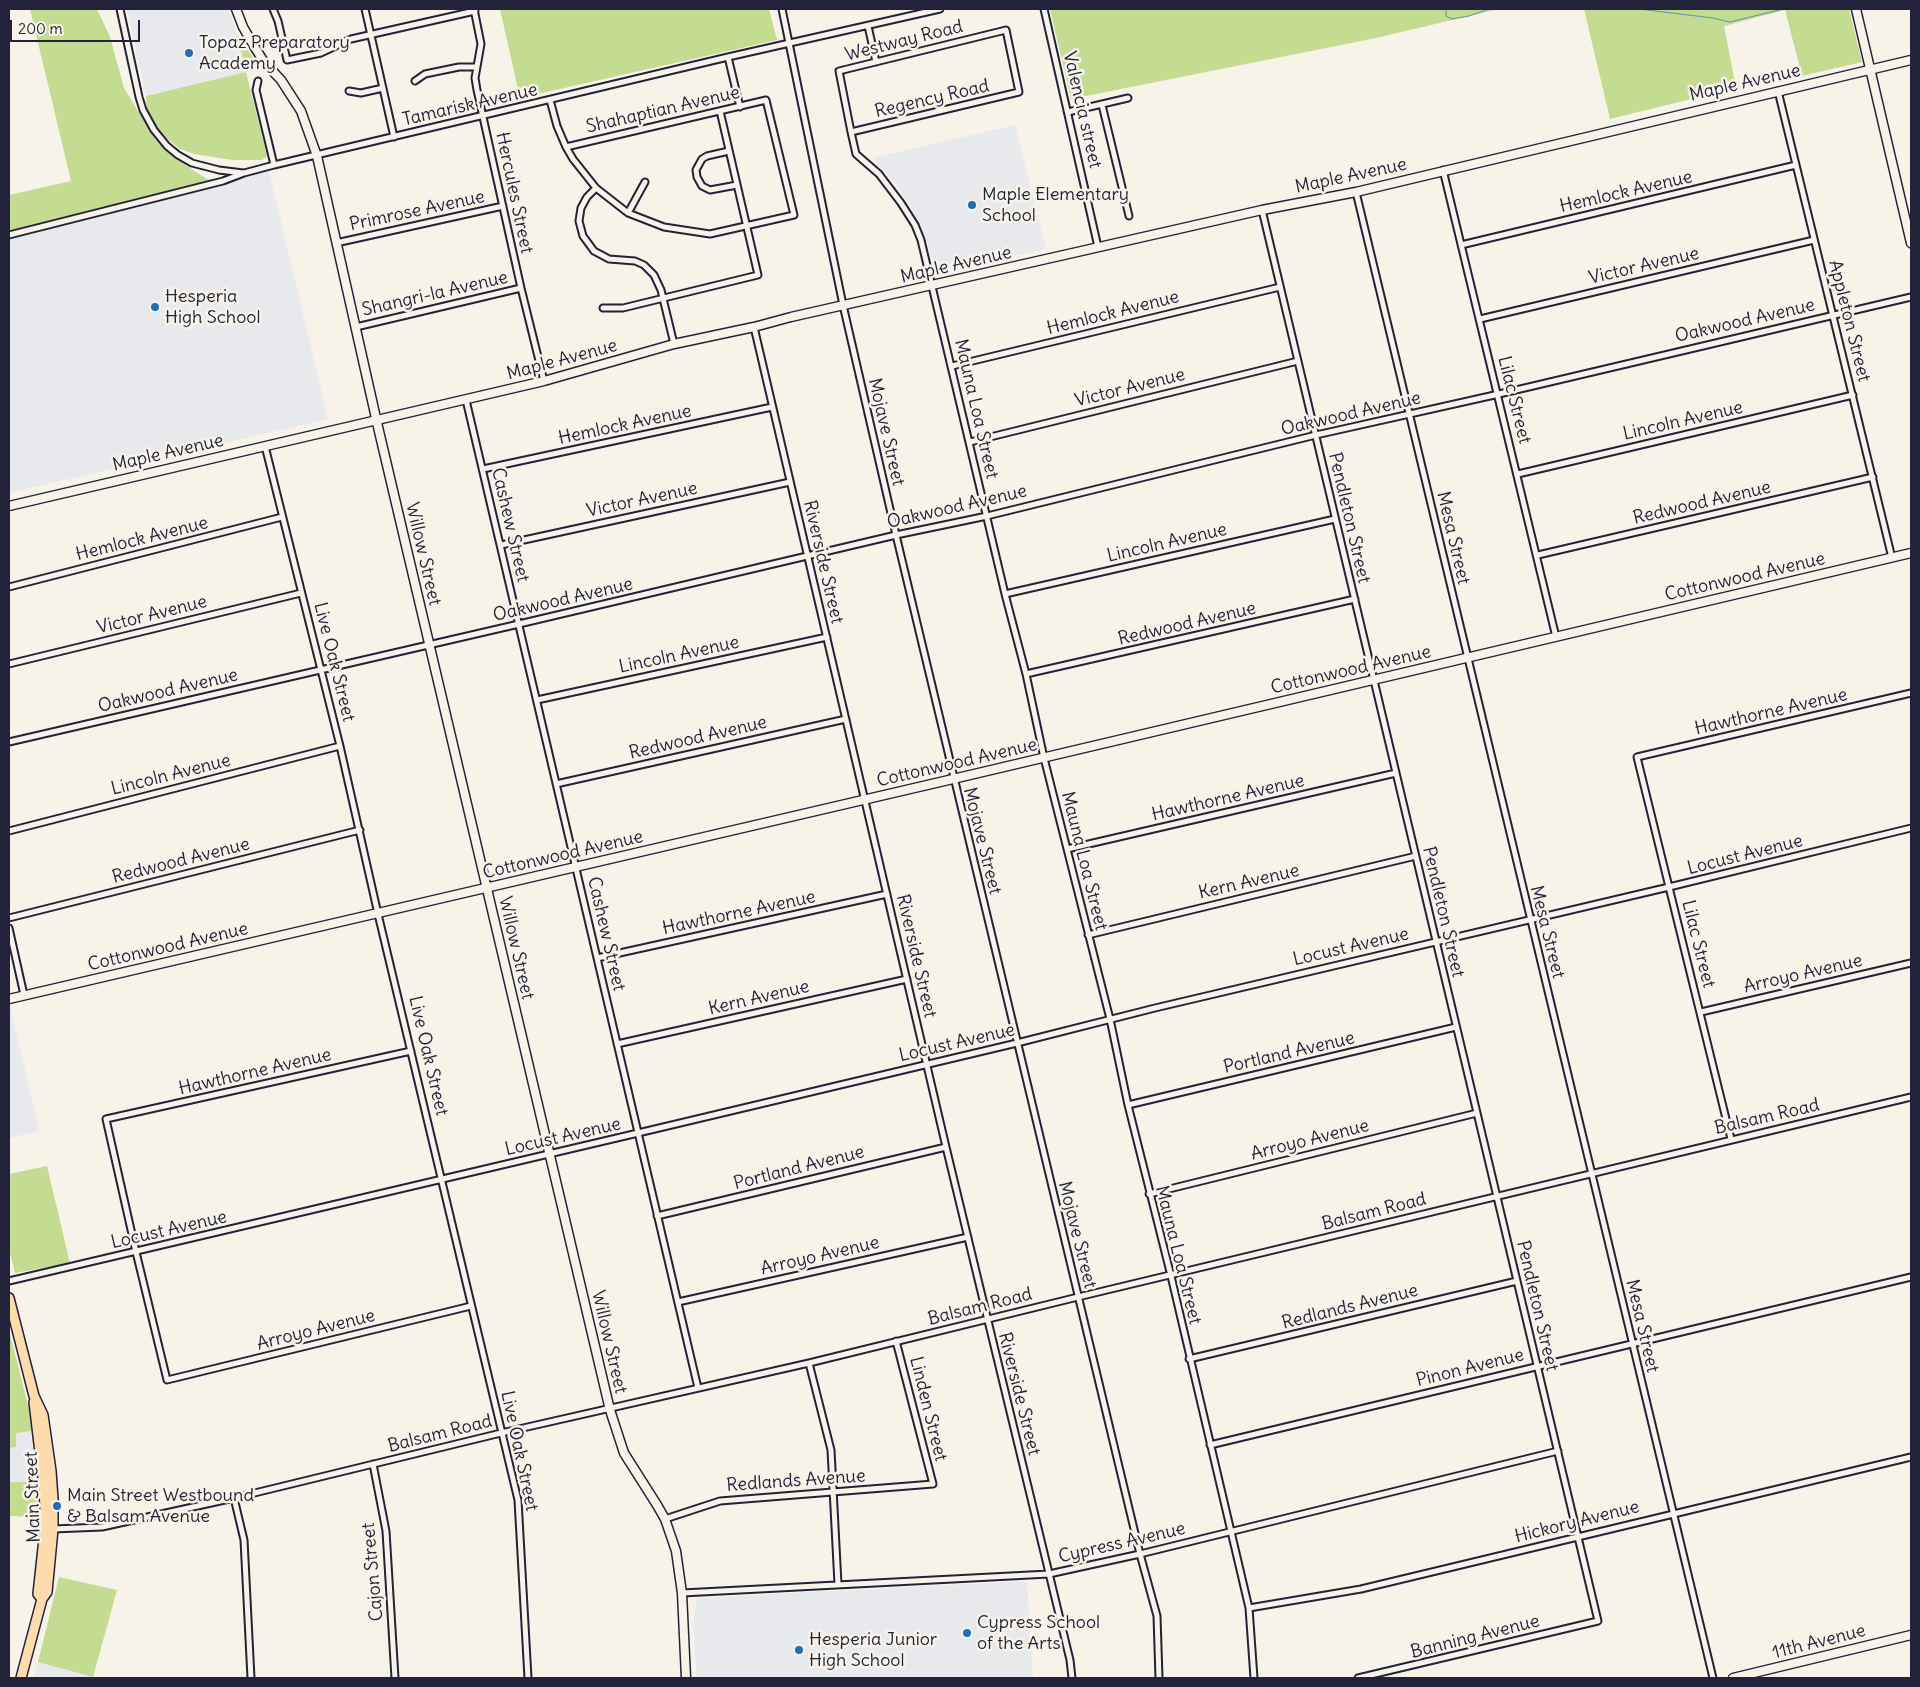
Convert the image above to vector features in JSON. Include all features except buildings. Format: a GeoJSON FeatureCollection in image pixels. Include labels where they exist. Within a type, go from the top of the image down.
{"type":"FeatureCollection","features":[{"type":"Feature","properties":{"kind":"main road","name":"Main Street"},"geometry":{"type":"LineString","coordinates":[[9,1298],[34,1395],[43,1478],[44,1539],[38,1594],[42,1598]]}},
{"type":"Feature","properties":{"kind":"main road","name":"Main Street"},"geometry":{"type":"LineString","coordinates":[[22,1678],[42,1598],[47,1592],[53,1529],[51,1471],[46,1433],[43,1415],[34,1395]]}},
{"type":"Feature","properties":{"kind":"main road"},"geometry":{"type":"LineString","coordinates":[[43,1478],[47,1491],[49,1523],[53,1529]]}},
{"type":"Feature","properties":{"kind":"street"},"geometry":{"type":"LineString","coordinates":[[120,9],[139,97],[143,110],[154,130],[167,146],[192,163],[219,170],[244,173]]}},
{"type":"Feature","properties":{"kind":"street"},"geometry":{"type":"LineString","coordinates":[[236,9],[243,27],[264,62],[281,80],[301,111],[307,123],[317,156]]}},
{"type":"Feature","properties":{"kind":"street"},"geometry":{"type":"LineString","coordinates":[[273,9],[287,60],[321,53],[351,39],[475,10]]}},
{"type":"Feature","properties":{"kind":"street"},"geometry":{"type":"LineString","coordinates":[[365,9],[394,137]]}},
{"type":"Feature","properties":{"kind":"street","name":"Mojave Street"},"geometry":{"type":"LineString","coordinates":[[782,9],[843,305],[953,780],[1140,1554],[1157,1616],[1159,1678]]}},
{"type":"Feature","properties":{"kind":"street","name":"Tamarisk Avenue"},"geometry":{"type":"LineString","coordinates":[[9,234],[223,182],[244,173],[274,165],[728,57],[940,9]]}},
{"type":"Feature","properties":{"kind":"street","name":"Valencia street"},"geometry":{"type":"LineString","coordinates":[[1044,9],[1098,248]]}},
{"type":"Feature","properties":{"kind":"street"},"geometry":{"type":"LineString","coordinates":[[1856,9],[1911,243]]}},
{"type":"Feature","properties":{"kind":"street","name":"Hercules Street"},"geometry":{"type":"LineString","coordinates":[[475,10],[481,44],[475,78],[521,288],[544,382]]}},
{"type":"Feature","properties":{"kind":"street"},"geometry":{"type":"LineString","coordinates":[[868,26],[876,62]]}},
{"type":"Feature","properties":{"kind":"street","name":"Westway Road"},"geometry":{"type":"LineString","coordinates":[[838,71],[1006,30],[1019,92]]}},
{"type":"Feature","properties":{"kind":"street"},"geometry":{"type":"LineString","coordinates":[[728,57],[740,107]]}},
{"type":"Feature","properties":{"kind":"street","name":"Maple Avenue"},"geometry":{"type":"LineString","coordinates":[[9,506],[544,382],[674,344],[1262,210],[1356,192],[1778,90],[1911,60]]}},
{"type":"Feature","properties":{"kind":"street"},"geometry":{"type":"LineString","coordinates":[[415,81],[425,74],[459,67],[476,67]]}},
{"type":"Feature","properties":{"kind":"street","name":"Mauna Loa Street"},"geometry":{"type":"LineString","coordinates":[[838,71],[856,154],[879,174],[901,203],[914,225],[921,240],[933,285],[1005,594],[1026,674],[1044,758],[1110,1019],[1149,1194],[1171,1276],[1249,1608],[1254,1678]]}},
{"type":"Feature","properties":{"kind":"street"},"geometry":{"type":"LineString","coordinates":[[258,81],[256,90],[274,165]]}},
{"type":"Feature","properties":{"kind":"street"},"geometry":{"type":"LineString","coordinates":[[349,90],[361,93],[383,88]]}},
{"type":"Feature","properties":{"kind":"street","name":"Appleton Street"},"geometry":{"type":"LineString","coordinates":[[1778,90],[1892,558]]}},
{"type":"Feature","properties":{"kind":"street","name":"Regency Road"},"geometry":{"type":"LineString","coordinates":[[851,132],[1019,92]]}},
{"type":"Feature","properties":{"kind":"street"},"geometry":{"type":"LineString","coordinates":[[1068,112],[1128,98]]}},
{"type":"Feature","properties":{"kind":"street"},"geometry":{"type":"LineString","coordinates":[[550,100],[557,126],[566,147],[580,168],[596,188],[628,212],[664,227],[710,234],[747,226]]}},
{"type":"Feature","properties":{"kind":"street","name":"Shahaptian Avenue"},"geometry":{"type":"LineString","coordinates":[[566,147],[766,100],[794,215],[747,226]]}},
{"type":"Feature","properties":{"kind":"street"},"geometry":{"type":"LineString","coordinates":[[1102,104],[1128,216]]}},
{"type":"Feature","properties":{"kind":"street"},"geometry":{"type":"LineString","coordinates":[[603,308],[622,308],[758,275],[720,111]]}},
{"type":"Feature","properties":{"kind":"street"},"geometry":{"type":"LineString","coordinates":[[729,151],[702,159],[696,170],[697,177],[702,186],[710,190],[738,185]]}},
{"type":"Feature","properties":{"kind":"street","name":"Willow Street"},"geometry":{"type":"LineString","coordinates":[[317,156],[377,420],[610,1410],[624,1453],[665,1519],[676,1551],[682,1594],[686,1678]]}},
{"type":"Feature","properties":{"kind":"street","name":"Hemlock Avenue"},"geometry":{"type":"LineString","coordinates":[[1461,245],[1796,165]]}},
{"type":"Feature","properties":{"kind":"street","name":"Lilac Street"},"geometry":{"type":"LineString","coordinates":[[1443,170],[1538,555],[1556,637]]}},
{"type":"Feature","properties":{"kind":"street"},"geometry":{"type":"LineString","coordinates":[[628,212],[645,182]]}},
{"type":"Feature","properties":{"kind":"street"},"geometry":{"type":"LineString","coordinates":[[596,188],[587,197],[581,208],[580,229],[587,244],[594,251],[608,258],[635,261],[644,265],[654,275],[663,297],[674,344]]}},
{"type":"Feature","properties":{"kind":"street","name":"Mesa Street"},"geometry":{"type":"LineString","coordinates":[[1356,192],[1713,1678]]}},
{"type":"Feature","properties":{"kind":"street","name":"Primrose Avenue"},"geometry":{"type":"LineString","coordinates":[[336,243],[503,206]]}},
{"type":"Feature","properties":{"kind":"street","name":"Pendleton Street"},"geometry":{"type":"LineString","coordinates":[[1262,210],[1598,1621]]}},
{"type":"Feature","properties":{"kind":"street","name":"Victor Avenue"},"geometry":{"type":"LineString","coordinates":[[1480,319],[1814,240]]}},
{"type":"Feature","properties":{"kind":"street","name":"Hemlock Avenue"},"geometry":{"type":"LineString","coordinates":[[952,366],[1280,287]]}},
{"type":"Feature","properties":{"kind":"street","name":"Shangri-la Avenue"},"geometry":{"type":"LineString","coordinates":[[356,327],[521,288]]}},
{"type":"Feature","properties":{"kind":"street","name":"Oakwood Avenue"},"geometry":{"type":"LineString","coordinates":[[9,742],[896,535],[987,516],[1316,435],[1911,297]]}},
{"type":"Feature","properties":{"kind":"street","name":"Riverside Street"},"geometry":{"type":"LineString","coordinates":[[754,327],[946,1147],[1070,1660],[1072,1678]]}},
{"type":"Feature","properties":{"kind":"street","name":"Victor Avenue"},"geometry":{"type":"LineString","coordinates":[[970,442],[1298,361]]}},
{"type":"Feature","properties":{"kind":"street","name":"Lincoln Avenue"},"geometry":{"type":"LineString","coordinates":[[1518,474],[1853,395]]}},
{"type":"Feature","properties":{"kind":"street","name":"Cashew Street"},"geometry":{"type":"LineString","coordinates":[[466,400],[698,1388]]}},
{"type":"Feature","properties":{"kind":"street","name":"Hemlock Avenue"},"geometry":{"type":"LineString","coordinates":[[483,470],[772,407]]}},
{"type":"Feature","properties":{"kind":"street","name":"Live Oak Street"},"geometry":{"type":"LineString","coordinates":[[265,446],[340,746],[378,914],[518,1500],[528,1678]]}},
{"type":"Feature","properties":{"kind":"street","name":"Redwood Avenue"},"geometry":{"type":"LineString","coordinates":[[1538,555],[1873,477]]}},
{"type":"Feature","properties":{"kind":"street","name":"Victor Avenue"},"geometry":{"type":"LineString","coordinates":[[500,545],[790,482]]}},
{"type":"Feature","properties":{"kind":"street","name":"Hemlock Avenue"},"geometry":{"type":"LineString","coordinates":[[9,586],[282,518]]}},
{"type":"Feature","properties":{"kind":"street","name":"Lincoln Avenue"},"geometry":{"type":"LineString","coordinates":[[1005,594],[1336,519]]}},
{"type":"Feature","properties":{"kind":"street","name":"Cottonwood Avenue"},"geometry":{"type":"LineString","coordinates":[[9,999],[953,780],[1911,554]]}},
{"type":"Feature","properties":{"kind":"street","name":"Victor Avenue"},"geometry":{"type":"LineString","coordinates":[[9,664],[302,593]]}},
{"type":"Feature","properties":{"kind":"street","name":"Redwood Avenue"},"geometry":{"type":"LineString","coordinates":[[1026,674],[1355,600]]}},
{"type":"Feature","properties":{"kind":"street","name":"Lincoln Avenue"},"geometry":{"type":"LineString","coordinates":[[537,700],[827,637]]}},
{"type":"Feature","properties":{"kind":"street","name":"Hawthorne Avenue"},"geometry":{"type":"LineString","coordinates":[[1637,757],[1911,693]]}},
{"type":"Feature","properties":{"kind":"street","name":"Redwood Avenue"},"geometry":{"type":"LineString","coordinates":[[556,784],[846,719]]}},
{"type":"Feature","properties":{"kind":"street","name":"Lincoln Avenue"},"geometry":{"type":"LineString","coordinates":[[9,831],[340,746]]}},
{"type":"Feature","properties":{"kind":"street","name":"Lilac Street"},"geometry":{"type":"LineString","coordinates":[[1637,757],[1731,1139]]}},
{"type":"Feature","properties":{"kind":"street","name":"Hawthorne Avenue"},"geometry":{"type":"LineString","coordinates":[[1067,850],[1396,773]]}},
{"type":"Feature","properties":{"kind":"street","name":"Locust Avenue"},"geometry":{"type":"LineString","coordinates":[[9,1281],[638,1134],[1911,828]]}},
{"type":"Feature","properties":{"kind":"street","name":"Redwood Avenue"},"geometry":{"type":"LineString","coordinates":[[9,918],[360,830]]}},
{"type":"Feature","properties":{"kind":"street","name":"Kern Avenue"},"geometry":{"type":"LineString","coordinates":[[1088,934],[1416,856]]}},
{"type":"Feature","properties":{"kind":"street","name":"Hawthorne Avenue"},"geometry":{"type":"LineString","coordinates":[[597,958],[887,894]]}},
{"type":"Feature","properties":{"kind":"street"},"geometry":{"type":"LineString","coordinates":[[9,928],[24,996]]}},
{"type":"Feature","properties":{"kind":"street","name":"Arroyo Avenue"},"geometry":{"type":"LineString","coordinates":[[1701,1012],[1911,963]]}},
{"type":"Feature","properties":{"kind":"street","name":"Kern Avenue"},"geometry":{"type":"LineString","coordinates":[[617,1044],[907,979]]}},
{"type":"Feature","properties":{"kind":"street","name":"Portland Avenue"},"geometry":{"type":"LineString","coordinates":[[1128,1105],[1456,1027]]}},
{"type":"Feature","properties":{"kind":"street","name":"Hawthorne Avenue"},"geometry":{"type":"LineString","coordinates":[[136,1252],[106,1119],[411,1051]]}},
{"type":"Feature","properties":{"kind":"street","name":"Balsam Road"},"geometry":{"type":"LineString","coordinates":[[53,1529],[102,1528],[234,1498],[810,1363],[1911,1097]]}},
{"type":"Feature","properties":{"kind":"street","name":"Arroyo Avenue"},"geometry":{"type":"LineString","coordinates":[[1149,1194],[1477,1113]]}},
{"type":"Feature","properties":{"kind":"street","name":"Portland Avenue"},"geometry":{"type":"LineString","coordinates":[[658,1216],[946,1147]]}},
{"type":"Feature","properties":{"kind":"street","name":"Arroyo Avenue"},"geometry":{"type":"LineString","coordinates":[[678,1302],[968,1237]]}},
{"type":"Feature","properties":{"kind":"street","name":"Arroyo Avenue"},"geometry":{"type":"LineString","coordinates":[[136,1252],[167,1380],[471,1306]]}},
{"type":"Feature","properties":{"kind":"street","name":"Pinon Avenue"},"geometry":{"type":"LineString","coordinates":[[1210,1445],[1911,1277]]}},
{"type":"Feature","properties":{"kind":"street","name":"Redlands Avenue"},"geometry":{"type":"LineString","coordinates":[[1189,1359],[1517,1280]]}},
{"type":"Feature","properties":{"kind":"street","name":"Linden Street"},"geometry":{"type":"LineString","coordinates":[[896,1341],[933,1484]]}},
{"type":"Feature","properties":{"kind":"street"},"geometry":{"type":"LineString","coordinates":[[810,1363],[831,1450],[838,1584]]}},
{"type":"Feature","properties":{"kind":"street","name":"Cypress Avenue"},"geometry":{"type":"LineString","coordinates":[[682,1594],[1049,1574],[1140,1554],[1558,1451]]}},
{"type":"Feature","properties":{"kind":"street","name":"Hickory Avenue"},"geometry":{"type":"LineString","coordinates":[[1249,1608],[1361,1589],[1911,1457]]}},
{"type":"Feature","properties":{"kind":"street","name":"Cajon Street"},"geometry":{"type":"LineString","coordinates":[[373,1464],[386,1531],[395,1678]]}},
{"type":"Feature","properties":{"kind":"street","name":"Redlands Avenue"},"geometry":{"type":"LineString","coordinates":[[665,1519],[720,1501],[933,1484]]}},
{"type":"Feature","properties":{"kind":"street"},"geometry":{"type":"LineString","coordinates":[[234,1498],[244,1540],[251,1678]]}},
{"type":"Feature","properties":{"kind":"street","name":"Banning Avenue"},"geometry":{"type":"LineString","coordinates":[[1358,1678],[1598,1621]]}},
{"type":"Feature","properties":{"kind":"street","name":"11th Avenue"},"geometry":{"type":"LineString","coordinates":[[1733,1678],[1911,1635]]}},
{"type":"Feature","properties":{"kind":"shaded area","name":"Topaz Preparatory Academy"},"geometry":{"type":"Polygon","coordinates":[[[127,9],[228,9],[237,34],[246,72],[146,96],[127,9]]]}},
{"type":"Feature","properties":{"kind":"shaded area","name":"Maple Elementary School"},"geometry":{"type":"Polygon","coordinates":[[[1015,125],[1046,249],[936,272],[927,241],[913,212],[896,184],[873,158],[1015,125]]]}},
{"type":"Feature","properties":{"kind":"shaded area","name":"Hesperia High School"},"geometry":{"type":"Polygon","coordinates":[[[269,171],[328,419],[9,493],[9,237],[269,171]]]}},
{"type":"Feature","properties":{"kind":"shaded area"},"geometry":{"type":"Polygon","coordinates":[[[9,1006],[39,1131],[9,1138],[9,1006]]]}},
{"type":"Feature","properties":{"kind":"shaded area"},"geometry":{"type":"Polygon","coordinates":[[[31,1431],[36,1482],[9,1482],[9,1448],[16,1447],[16,1433],[31,1431]]]}},
{"type":"Feature","properties":{"kind":"shaded area"},"geometry":{"type":"Polygon","coordinates":[[[1027,1581],[1033,1678],[697,1678],[693,1623],[697,1598],[1027,1581]]]}},
{"type":"Feature","properties":{"kind":"shaded area"},"geometry":{"type":"Polygon","coordinates":[[[38,1662],[93,1677],[93,1678],[34,1678],[38,1662]]]}},
{"type":"Feature","properties":{"kind":"green space"},"geometry":{"type":"Polygon","coordinates":[[[30,9],[97,9],[110,37],[124,88],[155,139],[176,159],[207,179],[221,180],[9,231],[9,195],[71,181],[30,9]]]}},
{"type":"Feature","properties":{"kind":"green space"},"geometry":{"type":"Polygon","coordinates":[[[500,9],[769,9],[777,40],[520,98],[500,9]]]}},
{"type":"Feature","properties":{"kind":"green space"},"geometry":{"type":"Polygon","coordinates":[[[1050,9],[1499,9],[1376,38],[1071,99],[1050,9]]]}},
{"type":"Feature","properties":{"kind":"green space"},"geometry":{"type":"Polygon","coordinates":[[[1584,9],[1849,9],[1862,62],[1802,76],[1785,10],[1724,26],[1736,88],[1610,119],[1584,9]]]}},
{"type":"Feature","properties":{"kind":"green space"},"geometry":{"type":"Polygon","coordinates":[[[237,34],[260,68],[246,72],[237,34]]]}},
{"type":"Feature","properties":{"kind":"green space"},"geometry":{"type":"Polygon","coordinates":[[[246,72],[267,156],[262,160],[232,160],[194,154],[180,149],[160,133],[147,110],[146,96],[246,72]]]}},
{"type":"Feature","properties":{"kind":"green space"},"geometry":{"type":"Polygon","coordinates":[[[47,1166],[70,1263],[15,1273],[9,1249],[9,1174],[47,1166]]]}},
{"type":"Feature","properties":{"kind":"green space"},"geometry":{"type":"Polygon","coordinates":[[[9,1330],[32,1421],[31,1431],[16,1433],[16,1447],[9,1448],[9,1330]]]}},
{"type":"Feature","properties":{"kind":"green space"},"geometry":{"type":"Polygon","coordinates":[[[9,1482],[36,1482],[39,1517],[9,1516],[9,1482]]]}},
{"type":"Feature","properties":{"kind":"green space"},"geometry":{"type":"Polygon","coordinates":[[[59,1577],[117,1590],[93,1677],[38,1662],[59,1577]]]}},
{"type":"Feature","properties":{"kind":"waterway"},"geometry":{"type":"LineString","coordinates":[[1446,9],[1446,16],[1452,19],[1469,16],[1489,9]]}},
{"type":"Feature","properties":{"kind":"waterway"},"geometry":{"type":"LineString","coordinates":[[1639,9],[1713,18],[1730,22],[1783,9]]}},
{"type":"Feature","properties":{"kind":"place","name":"Topaz Preparatory Academy"},"geometry":{"type":"Point","coordinates":[189,53]}},
{"type":"Feature","properties":{"kind":"place","name":"Maple Elementary School"},"geometry":{"type":"Point","coordinates":[972,205]}},
{"type":"Feature","properties":{"kind":"place","name":"Hesperia High School"},"geometry":{"type":"Point","coordinates":[155,307]}},
{"type":"Feature","properties":{"kind":"place","name":"Main Street Westbound & Balsam Avenue"},"geometry":{"type":"Point","coordinates":[57,1506]}},
{"type":"Feature","properties":{"kind":"place","name":"Cypress School of the Arts"},"geometry":{"type":"Point","coordinates":[967,1633]}},
{"type":"Feature","properties":{"kind":"place","name":"Hesperia Junior High School"},"geometry":{"type":"Point","coordinates":[799,1650]}}]}
